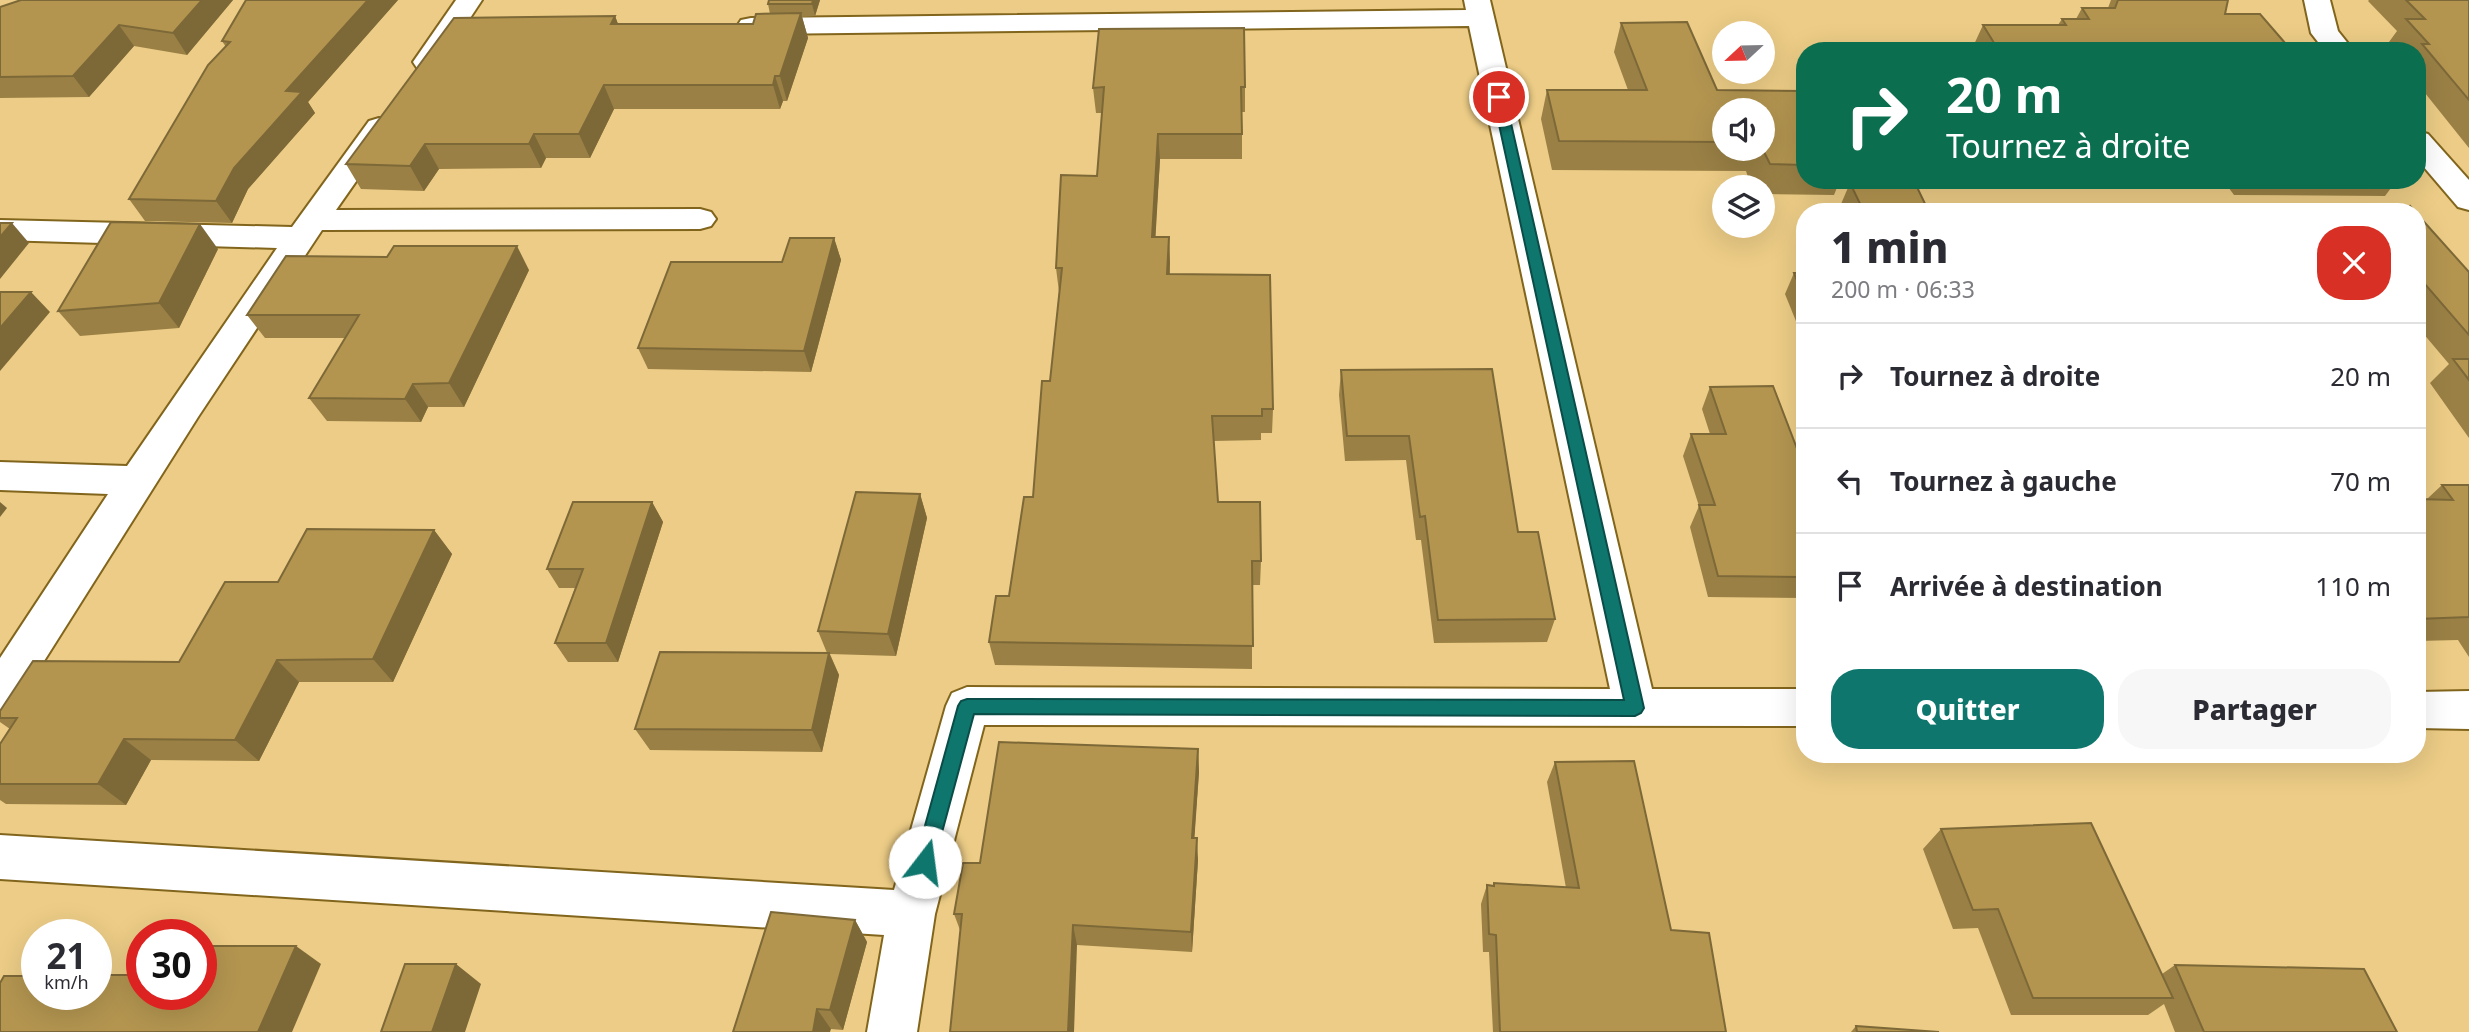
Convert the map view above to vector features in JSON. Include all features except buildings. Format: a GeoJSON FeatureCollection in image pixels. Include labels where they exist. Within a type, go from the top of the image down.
{"type":"FeatureCollection","features":[{"type":"Feature","properties":{"kind":"street"},"geometry":{"type":"LineString","coordinates":[[0,694],[136,481],[306,229],[400,99],[461,32],[469,0]]}},
{"type":"Feature","properties":{"kind":"street"},"geometry":{"type":"LineString","coordinates":[[2317,0],[2325,33],[2332,42]]}},
{"type":"Feature","properties":{"kind":"street"},"geometry":{"type":"LineString","coordinates":[[719,27],[1479,9],[1635,708]]}},
{"type":"Feature","properties":{"kind":"street"},"geometry":{"type":"LineString","coordinates":[[2426,150],[2469,200]]}},
{"type":"Feature","properties":{"kind":"street"},"geometry":{"type":"LineString","coordinates":[[0,230],[306,229],[700,219]]}},
{"type":"Feature","properties":{"kind":"street"},"geometry":{"type":"LineString","coordinates":[[0,475],[136,481]]}},
{"type":"Feature","properties":{"kind":"street"},"geometry":{"type":"LineString","coordinates":[[892,1032],[911,914],[967,706],[1796,708]]}},
{"type":"Feature","properties":{"kind":"street"},"geometry":{"type":"LineString","coordinates":[[2426,710],[2469,710]]}},
{"type":"Feature","properties":{"kind":"street"},"geometry":{"type":"LineString","coordinates":[[0,857],[911,914]]}},
{"type":"Feature","properties":{"kind":"route"},"geometry":{"type":"LineString","coordinates":[[925,862],[967,706],[1635,708],[1499,97]]}}]}
